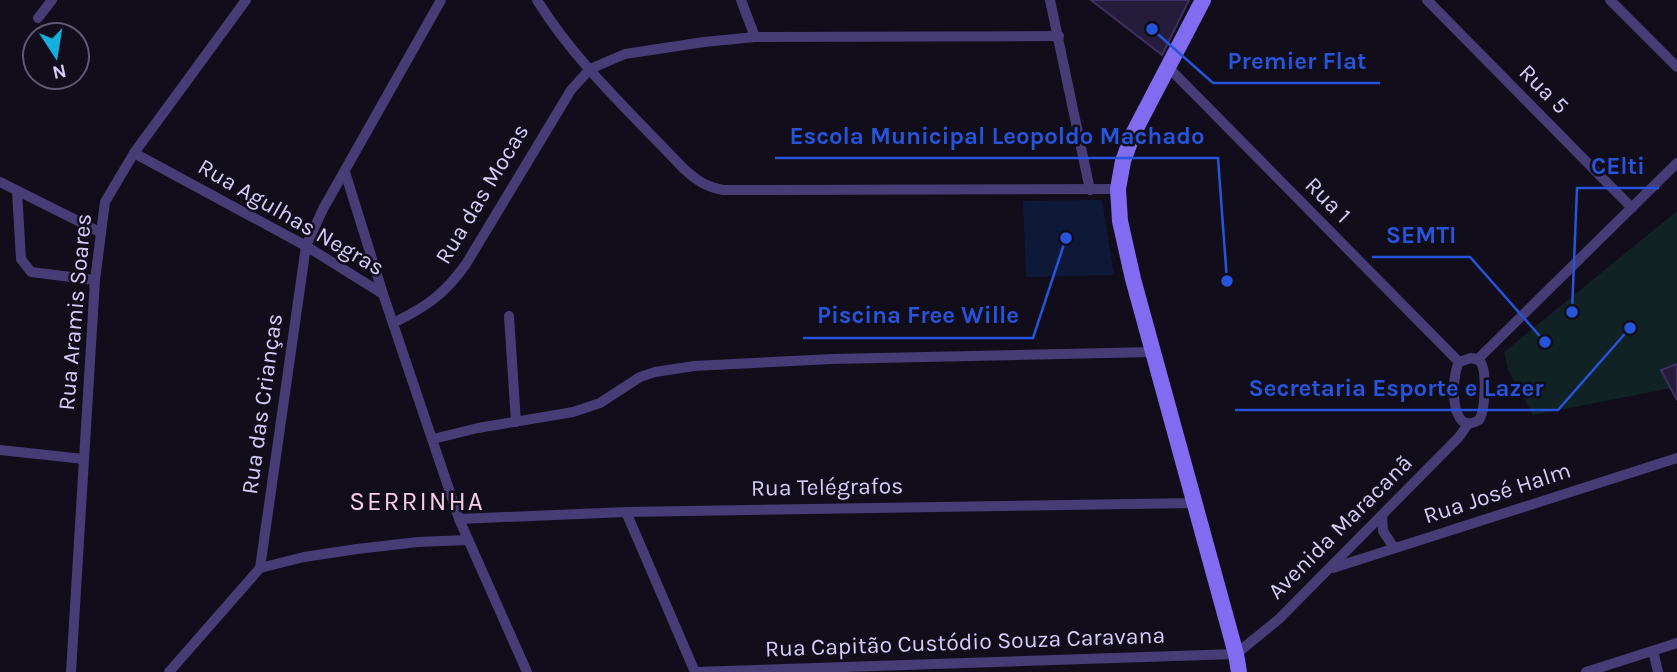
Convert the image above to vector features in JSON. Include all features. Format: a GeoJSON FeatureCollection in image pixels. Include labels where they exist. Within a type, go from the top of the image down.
{"type":"FeatureCollection","features":[{"type":"Feature","properties":{"kind":"main road"},"geometry":{"type":"LineString","coordinates":[[1203,0],[1133,134],[1123,161],[1118,190],[1125,244],[1239,672]]}},
{"type":"Feature","properties":{"kind":"street"},"geometry":{"type":"LineString","coordinates":[[38,18],[52,0]]}},
{"type":"Feature","properties":{"kind":"street","name":"Rua Aramis Soares"},"geometry":{"type":"LineString","coordinates":[[71,672],[95,280],[105,202],[134,153],[246,0]]}},
{"type":"Feature","properties":{"kind":"street"},"geometry":{"type":"LineString","coordinates":[[383,294],[345,172],[440,0]]}},
{"type":"Feature","properties":{"kind":"street"},"geometry":{"type":"LineString","coordinates":[[537,0],[551,22],[590,69],[697,182],[710,188],[1118,190]]}},
{"type":"Feature","properties":{"kind":"street"},"geometry":{"type":"LineString","coordinates":[[741,0],[755,37]]}},
{"type":"Feature","properties":{"kind":"street"},"geometry":{"type":"LineString","coordinates":[[1051,0],[1090,190]]}},
{"type":"Feature","properties":{"kind":"street","name":"Rua 5"},"geometry":{"type":"LineString","coordinates":[[1427,0],[1632,208]]}},
{"type":"Feature","properties":{"kind":"street"},"geometry":{"type":"LineString","coordinates":[[1610,0],[1677,67]]}},
{"type":"Feature","properties":{"kind":"street"},"geometry":{"type":"LineString","coordinates":[[590,69],[639,51],[755,37],[1059,36]]}},
{"type":"Feature","properties":{"kind":"street","name":"Rua 1"},"geometry":{"type":"LineString","coordinates":[[1168,67],[1459,362]]}},
{"type":"Feature","properties":{"kind":"street","name":"Rua das Mocas"},"geometry":{"type":"LineString","coordinates":[[393,323],[426,307],[453,282],[560,106],[590,69]]}},
{"type":"Feature","properties":{"kind":"street","name":"Rua Agulhas Negras"},"geometry":{"type":"LineString","coordinates":[[134,153],[306,246],[383,294],[459,519],[527,672]]}},
{"type":"Feature","properties":{"kind":"street"},"geometry":{"type":"LineString","coordinates":[[1468,424],[1460,420],[1456,411],[1455,371],[1459,362],[1469,358],[1477,360],[1677,163]]}},
{"type":"Feature","properties":{"kind":"street","name":"Rua das Crianças"},"geometry":{"type":"LineString","coordinates":[[260,568],[306,246],[323,208],[345,172]]}},
{"type":"Feature","properties":{"kind":"street"},"geometry":{"type":"LineString","coordinates":[[0,183],[100,232]]}},
{"type":"Feature","properties":{"kind":"street"},"geometry":{"type":"LineString","coordinates":[[18,191],[22,259],[27,269],[36,274],[95,280]]}},
{"type":"Feature","properties":{"kind":"street"},"geometry":{"type":"LineString","coordinates":[[509,316],[516,422]]}},
{"type":"Feature","properties":{"kind":"street"},"geometry":{"type":"LineString","coordinates":[[433,439],[588,408],[640,377],[663,370],[694,366],[832,359],[1153,352]]}},
{"type":"Feature","properties":{"kind":"street","name":"Avenida Maracanã"},"geometry":{"type":"LineString","coordinates":[[1236,654],[1279,619],[1331,568],[1459,437],[1468,424],[1479,421],[1484,412],[1484,372],[1477,360]]}},
{"type":"Feature","properties":{"kind":"street"},"geometry":{"type":"LineString","coordinates":[[0,450],[84,459]]}},
{"type":"Feature","properties":{"kind":"street","name":"Rua José Halm"},"geometry":{"type":"LineString","coordinates":[[1331,568],[1677,458]]}},
{"type":"Feature","properties":{"kind":"street","name":"Rua Telégrafos"},"geometry":{"type":"LineString","coordinates":[[459,519],[626,512],[1196,503]]}},
{"type":"Feature","properties":{"kind":"street"},"geometry":{"type":"LineString","coordinates":[[626,512],[695,672]]}},
{"type":"Feature","properties":{"kind":"street"},"geometry":{"type":"LineString","coordinates":[[1382,516],[1383,531],[1394,548]]}},
{"type":"Feature","properties":{"kind":"street"},"geometry":{"type":"LineString","coordinates":[[169,672],[260,568],[304,557],[357,549],[467,540]]}},
{"type":"Feature","properties":{"kind":"street"},"geometry":{"type":"LineString","coordinates":[[1586,672],[1677,643]]}},
{"type":"Feature","properties":{"kind":"street"},"geometry":{"type":"LineString","coordinates":[[1653,651],[1658,672]]}},
{"type":"Feature","properties":{"kind":"street","name":"Rua Capitão Custódio Souza Caravana"},"geometry":{"type":"LineString","coordinates":[[695,672],[1236,654]]}},
{"type":"Feature","properties":{"kind":"shaded area"},"geometry":{"type":"Polygon","coordinates":[[[1677,211],[1677,387],[1533,415],[1508,370],[1504,352],[1677,211]]]}},
{"type":"Feature","properties":{"kind":"water"},"geometry":{"type":"Polygon","coordinates":[[[1102,200],[1114,275],[1026,277],[1023,201],[1102,200]]]}},
{"type":"Feature","properties":{"kind":"building"},"geometry":{"type":"Polygon","coordinates":[[[1091,0],[1189,0],[1162,55],[1091,0]]]}},
{"type":"Feature","properties":{"kind":"building"},"geometry":{"type":"Polygon","coordinates":[[[1677,364],[1677,400],[1661,370],[1677,364]]]}},
{"type":"Feature","properties":{"kind":"place","name":"Premier Flat"},"geometry":{"type":"Point","coordinates":[1152,29]}},
{"type":"Feature","properties":{"kind":"place","name":"Piscina Free Wille"},"geometry":{"type":"Point","coordinates":[1066,238]}},
{"type":"Feature","properties":{"kind":"place","name":"Escola Municipal Leopoldo Machado"},"geometry":{"type":"Point","coordinates":[1227,281]}},
{"type":"Feature","properties":{"kind":"place","name":"CElti"},"geometry":{"type":"Point","coordinates":[1572,312]}},
{"type":"Feature","properties":{"kind":"place","name":"Secretaria Esporte e Lazer"},"geometry":{"type":"Point","coordinates":[1630,328]}},
{"type":"Feature","properties":{"kind":"place","name":"SEMTI"},"geometry":{"type":"Point","coordinates":[1545,342]}},
{"type":"Feature","properties":{"kind":"district","name":"SERRINHA"},"geometry":{"type":"Point","coordinates":[417,501]}}]}
